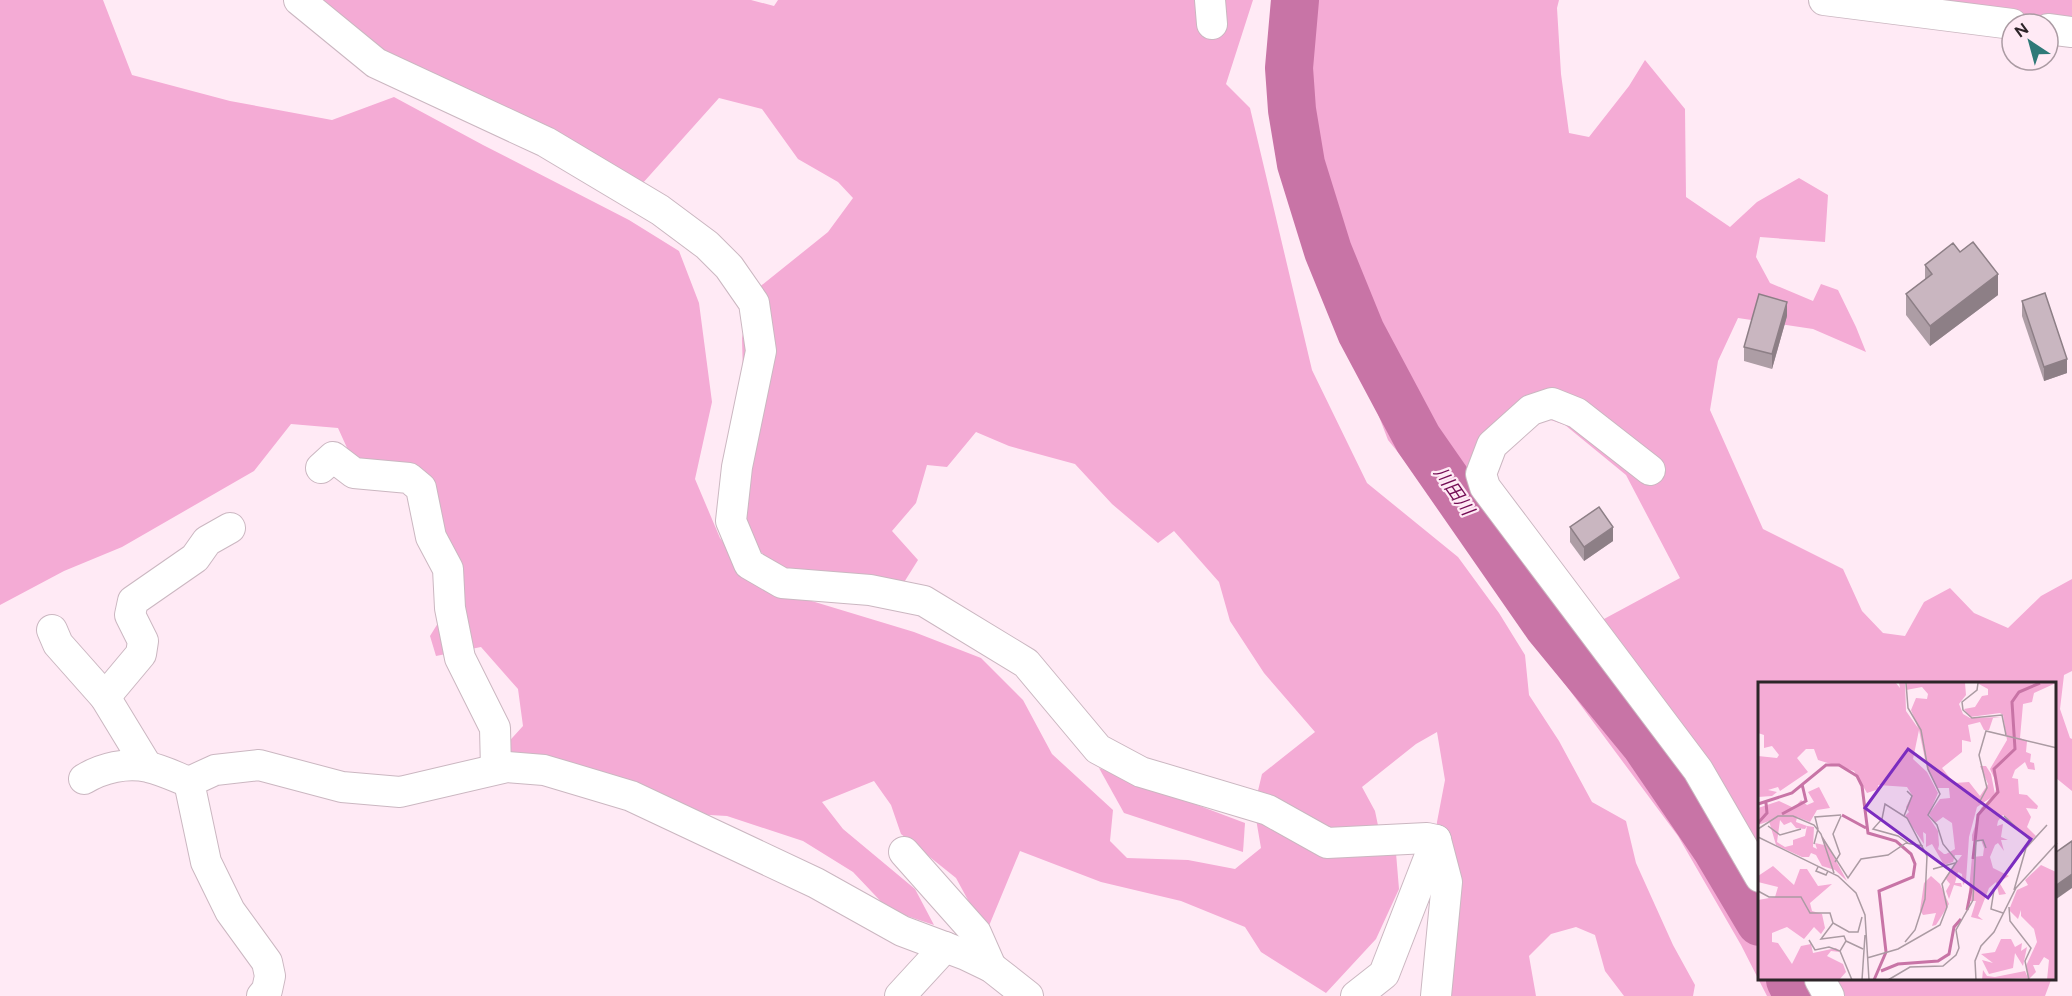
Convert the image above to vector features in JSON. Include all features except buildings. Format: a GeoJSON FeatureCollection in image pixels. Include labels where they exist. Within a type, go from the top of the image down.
{"type":"FeatureCollection","features":[{"type":"Feature","properties":{"kind":"street"},"geometry":{"type":"LineString","coordinates":[[299,0],[376,63],[546,142],[660,210],[707,245],[729,267],[754,303],[761,351],[737,466],[731,521],[748,564],[782,583],[870,590],[924,601],[1026,663],[1098,749],[1141,772],[1268,810],[1327,843],[1427,838],[1436,840]]}},
{"type":"Feature","properties":{"kind":"street"},"geometry":{"type":"LineString","coordinates":[[1824,0],[2000,22]]}},
{"type":"Feature","properties":{"kind":"street"},"geometry":{"type":"LineString","coordinates":[[1650,470],[1577,413],[1552,403],[1531,410],[1492,445],[1481,474],[1485,487],[1698,770],[1758,874]]}},
{"type":"Feature","properties":{"kind":"street"},"geometry":{"type":"LineString","coordinates":[[321,468],[333,457],[354,473],[409,478],[421,488],[431,537],[448,569],[450,608],[460,658],[495,729],[496,769]]}},
{"type":"Feature","properties":{"kind":"street"},"geometry":{"type":"LineString","coordinates":[[105,698],[141,654],[143,641],[130,615],[133,601],[195,558],[207,542],[230,528]]}},
{"type":"Feature","properties":{"kind":"street"},"geometry":{"type":"LineString","coordinates":[[51,630],[58,644],[105,698],[147,766]]}},
{"type":"Feature","properties":{"kind":"street"},"geometry":{"type":"LineString","coordinates":[[84,779],[98,770],[116,766],[147,766],[189,782],[215,770],[260,765],[342,787],[400,792],[507,767],[544,770],[631,796],[816,883],[902,931],[991,967],[1028,996]]}},
{"type":"Feature","properties":{"kind":"street"},"geometry":{"type":"LineString","coordinates":[[189,782],[206,862],[230,911],[267,962],[270,976],[267,990],[262,996]]}},
{"type":"Feature","properties":{"kind":"street"},"geometry":{"type":"LineString","coordinates":[[1356,996],[1384,975],[1436,840]]}},
{"type":"Feature","properties":{"kind":"street"},"geometry":{"type":"LineString","coordinates":[[1436,840],[1447,882],[1436,996]]}},
{"type":"Feature","properties":{"kind":"street"},"geometry":{"type":"LineString","coordinates":[[904,852],[976,933],[991,967]]}},
{"type":"Feature","properties":{"kind":"street"},"geometry":{"type":"LineString","coordinates":[[900,996],[945,947]]}},
{"type":"Feature","properties":{"kind":"street"},"geometry":{"type":"LineString","coordinates":[[1821,981],[1829,996]]}},
{"type":"Feature","properties":{"kind":"shaded area"},"geometry":{"type":"Polygon","coordinates":[[[0,0],[103,0],[132,75],[230,101],[332,120],[394,97],[629,220],[679,251],[699,303],[712,402],[695,479],[720,538],[755,584],[914,632],[981,658],[1023,700],[1052,754],[1113,810],[1110,841],[1127,858],[1188,860],[1235,869],[1261,848],[1255,813],[1396,853],[1399,889],[1376,939],[1326,993],[1261,952],[1245,927],[1181,901],[1101,882],[1020,851],[986,933],[956,878],[901,834],[891,805],[874,781],[822,802],[843,829],[915,889],[934,925],[889,910],[853,872],[803,841],[727,816],[641,811],[493,759],[523,726],[518,689],[481,647],[436,656],[430,636],[443,615],[438,582],[414,530],[411,481],[353,461],[338,428],[291,424],[254,471],[122,547],[64,571],[0,605],[0,0]]]}},
{"type":"Feature","properties":{"kind":"shaded area"},"geometry":{"type":"Polygon","coordinates":[[[289,0],[751,0],[774,6],[778,0],[1253,0],[1226,84],[1250,108],[1312,370],[1367,483],[1458,557],[1499,613],[1525,655],[1529,695],[1559,741],[1592,802],[1626,821],[1636,863],[1673,945],[1695,985],[1693,996],[1624,996],[1605,971],[1595,935],[1576,927],[1551,934],[1529,956],[1536,996],[1422,996],[1437,822],[1445,780],[1437,732],[1416,744],[1362,787],[1375,811],[1380,835],[1319,827],[1256,799],[1262,774],[1315,732],[1264,673],[1230,621],[1219,582],[1174,531],[1158,543],[1112,504],[1075,464],[1009,446],[976,432],[947,467],[927,465],[916,503],[892,531],[918,560],[893,600],[777,567],[750,542],[738,512],[745,450],[742,338],[752,293],[828,232],[853,198],[838,182],[798,159],[762,109],[719,98],[633,194],[371,61],[289,0]]]}},
{"type":"Feature","properties":{"kind":"shaded area"},"geometry":{"type":"Polygon","coordinates":[[[1281,0],[1559,0],[1557,8],[1561,74],[1569,133],[1589,137],[1629,86],[1645,60],[1685,109],[1686,197],[1730,227],[1757,202],[1799,178],[1828,195],[1825,242],[1760,237],[1756,257],[1770,283],[1813,301],[1821,284],[1838,290],[1866,352],[1813,329],[1738,318],[1718,361],[1710,410],[1763,529],[1843,569],[1862,611],[1883,633],[1905,636],[1924,602],[1950,588],[1974,613],[2008,628],[2041,596],[2072,579],[2072,671],[2064,675],[2060,709],[2072,739],[2072,791],[2057,779],[2057,682],[1758,682],[1758,978],[1678,836],[1562,680],[1578,633],[1680,578],[1626,475],[1565,425],[1531,413],[1436,499],[1388,440],[1365,380],[1336,220],[1275,97],[1269,65],[1281,0]]]}},
{"type":"Feature","properties":{"kind":"shaded area"},"geometry":{"type":"Polygon","coordinates":[[[1819,0],[2072,0],[2072,34],[2060,29],[2060,12],[2000,12],[2000,23],[1819,0]]]}},
{"type":"Feature","properties":{"kind":"shaded area"},"geometry":{"type":"Polygon","coordinates":[[[1099,768],[1245,823],[1243,852],[1124,813],[1099,768]]]}},
{"type":"Feature","properties":{"kind":"shaded area"},"geometry":{"type":"Polygon","coordinates":[[[1759,981],[2051,981],[2045,996],[1767,996],[1759,981]]]}},
{"type":"Feature","properties":{"kind":"waterway","name":"川田川"},"geometry":{"type":"LineString","coordinates":[[1295,0],[1289,68],[1292,110],[1301,164],[1328,251],[1361,332],[1418,439],[1548,626],[1645,744],[1716,848],[1758,919]]}},
{"type":"Feature","properties":{"kind":"waterway","name":"川田川"},"geometry":{"type":"LineString","coordinates":[[1790,981],[1798,996]]}}]}
